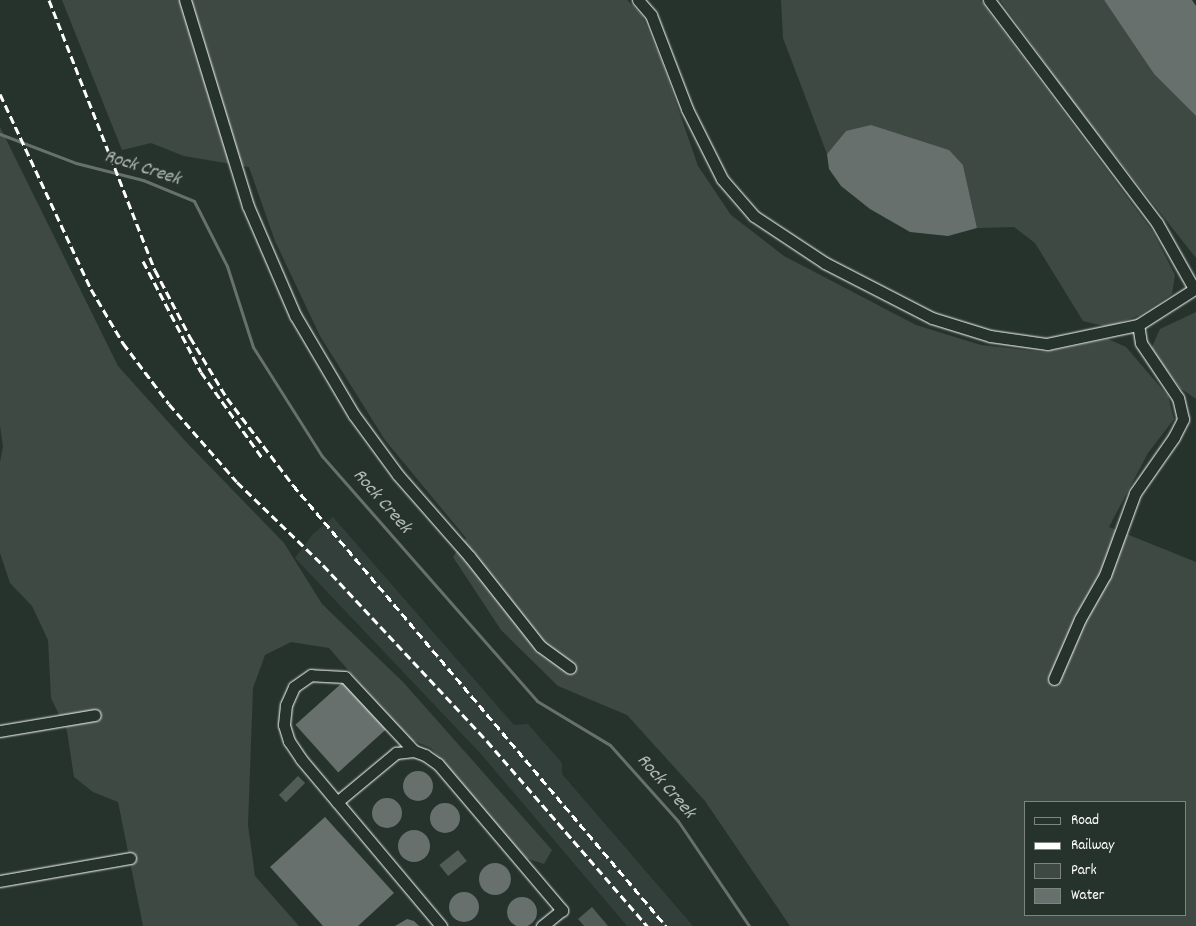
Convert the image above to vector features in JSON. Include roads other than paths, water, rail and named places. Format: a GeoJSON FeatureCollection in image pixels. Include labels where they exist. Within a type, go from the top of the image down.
{"type":"FeatureCollection","features":[{"type":"Feature","properties":{"kind":"street"},"geometry":{"type":"LineString","coordinates":[[185,0],[248,206],[295,315],[354,415],[398,475],[469,556],[540,646],[570,668]]}},
{"type":"Feature","properties":{"kind":"street"},"geometry":{"type":"LineString","coordinates":[[638,0],[651,15],[687,109],[722,179],[754,216],[824,263],[932,318],[990,336],[1047,344],[1138,325],[1177,302],[1195,288],[1157,223],[989,0]]}},
{"type":"Feature","properties":{"kind":"street"},"geometry":{"type":"LineString","coordinates":[[1054,679],[1080,619],[1105,575],[1135,493],[1183,419],[1178,398],[1141,343],[1138,325]]}},
{"type":"Feature","properties":{"kind":"street"},"geometry":{"type":"LineString","coordinates":[[441,926],[288,741],[284,725],[286,705],[294,687],[311,675],[345,677],[414,751],[438,764],[562,910],[542,926]]}},
{"type":"Feature","properties":{"kind":"street"},"geometry":{"type":"LineString","coordinates":[[0,731],[95,715]]}},
{"type":"Feature","properties":{"kind":"street"},"geometry":{"type":"LineString","coordinates":[[337,802],[396,753],[414,751]]}},
{"type":"Feature","properties":{"kind":"street"},"geometry":{"type":"LineString","coordinates":[[0,881],[130,858]]}},
{"type":"Feature","properties":{"kind":"water"},"geometry":{"type":"Polygon","coordinates":[[[1104,0],[1192,0],[1196,6],[1196,116],[1154,74],[1104,0]]]}},
{"type":"Feature","properties":{"kind":"water"},"geometry":{"type":"Polygon","coordinates":[[[871,125],[949,150],[963,165],[977,228],[948,236],[910,232],[870,209],[841,186],[829,169],[827,154],[846,131],[871,125]]]}},
{"type":"Feature","properties":{"kind":"water"},"geometry":{"type":"Polygon","coordinates":[[[343,682],[386,730],[338,772],[295,725],[343,682]]]}},
{"type":"Feature","properties":{"kind":"water"},"geometry":{"type":"Polygon","coordinates":[[[418,771],[429,775],[433,786],[429,797],[418,801],[407,797],[403,786],[407,775],[418,771]]]}},
{"type":"Feature","properties":{"kind":"water"},"geometry":{"type":"Polygon","coordinates":[[[387,798],[398,802],[402,813],[398,824],[387,828],[376,824],[372,813],[376,802],[387,798]]]}},
{"type":"Feature","properties":{"kind":"water"},"geometry":{"type":"Polygon","coordinates":[[[445,803],[456,807],[460,818],[456,829],[445,833],[434,829],[430,818],[434,807],[445,803]]]}},
{"type":"Feature","properties":{"kind":"water"},"geometry":{"type":"Polygon","coordinates":[[[325,817],[394,893],[358,926],[323,926],[270,867],[325,817]]]}},
{"type":"Feature","properties":{"kind":"water"},"geometry":{"type":"Polygon","coordinates":[[[414,830],[425,835],[430,846],[425,857],[414,862],[403,857],[398,846],[403,835],[414,830]]]}},
{"type":"Feature","properties":{"kind":"water"},"geometry":{"type":"Polygon","coordinates":[[[495,863],[506,868],[511,879],[506,890],[495,895],[484,890],[479,879],[484,868],[495,863]]]}},
{"type":"Feature","properties":{"kind":"water"},"geometry":{"type":"Polygon","coordinates":[[[464,892],[475,896],[479,907],[475,918],[464,922],[453,918],[449,907],[453,896],[464,892]]]}},
{"type":"Feature","properties":{"kind":"water"},"geometry":{"type":"Polygon","coordinates":[[[522,897],[533,901],[537,912],[533,923],[522,927],[511,923],[507,912],[511,901],[522,897]]]}},
{"type":"Feature","properties":{"kind":"water"},"geometry":{"type":"Polygon","coordinates":[[[407,919],[414,921],[419,926],[395,926],[407,919]]]}},
{"type":"Feature","properties":{"kind":"waterway","name":"Rock Creek"},"geometry":{"type":"LineString","coordinates":[[0,134],[76,163],[143,180],[194,201],[227,266],[253,347],[322,456],[537,701],[610,745],[678,821],[749,926]]}},
{"type":"Feature","properties":{"kind":"railway"},"geometry":{"type":"LineString","coordinates":[[49,0],[155,270],[190,337],[227,398],[293,485],[666,926]]}},
{"type":"Feature","properties":{"kind":"railway"},"geometry":{"type":"LineString","coordinates":[[0,94],[91,289],[123,343],[169,404],[237,482],[323,565],[487,741],[647,926]]}},
{"type":"Feature","properties":{"kind":"railway"},"geometry":{"type":"LineString","coordinates":[[143,261],[201,372],[263,459]]}}]}
